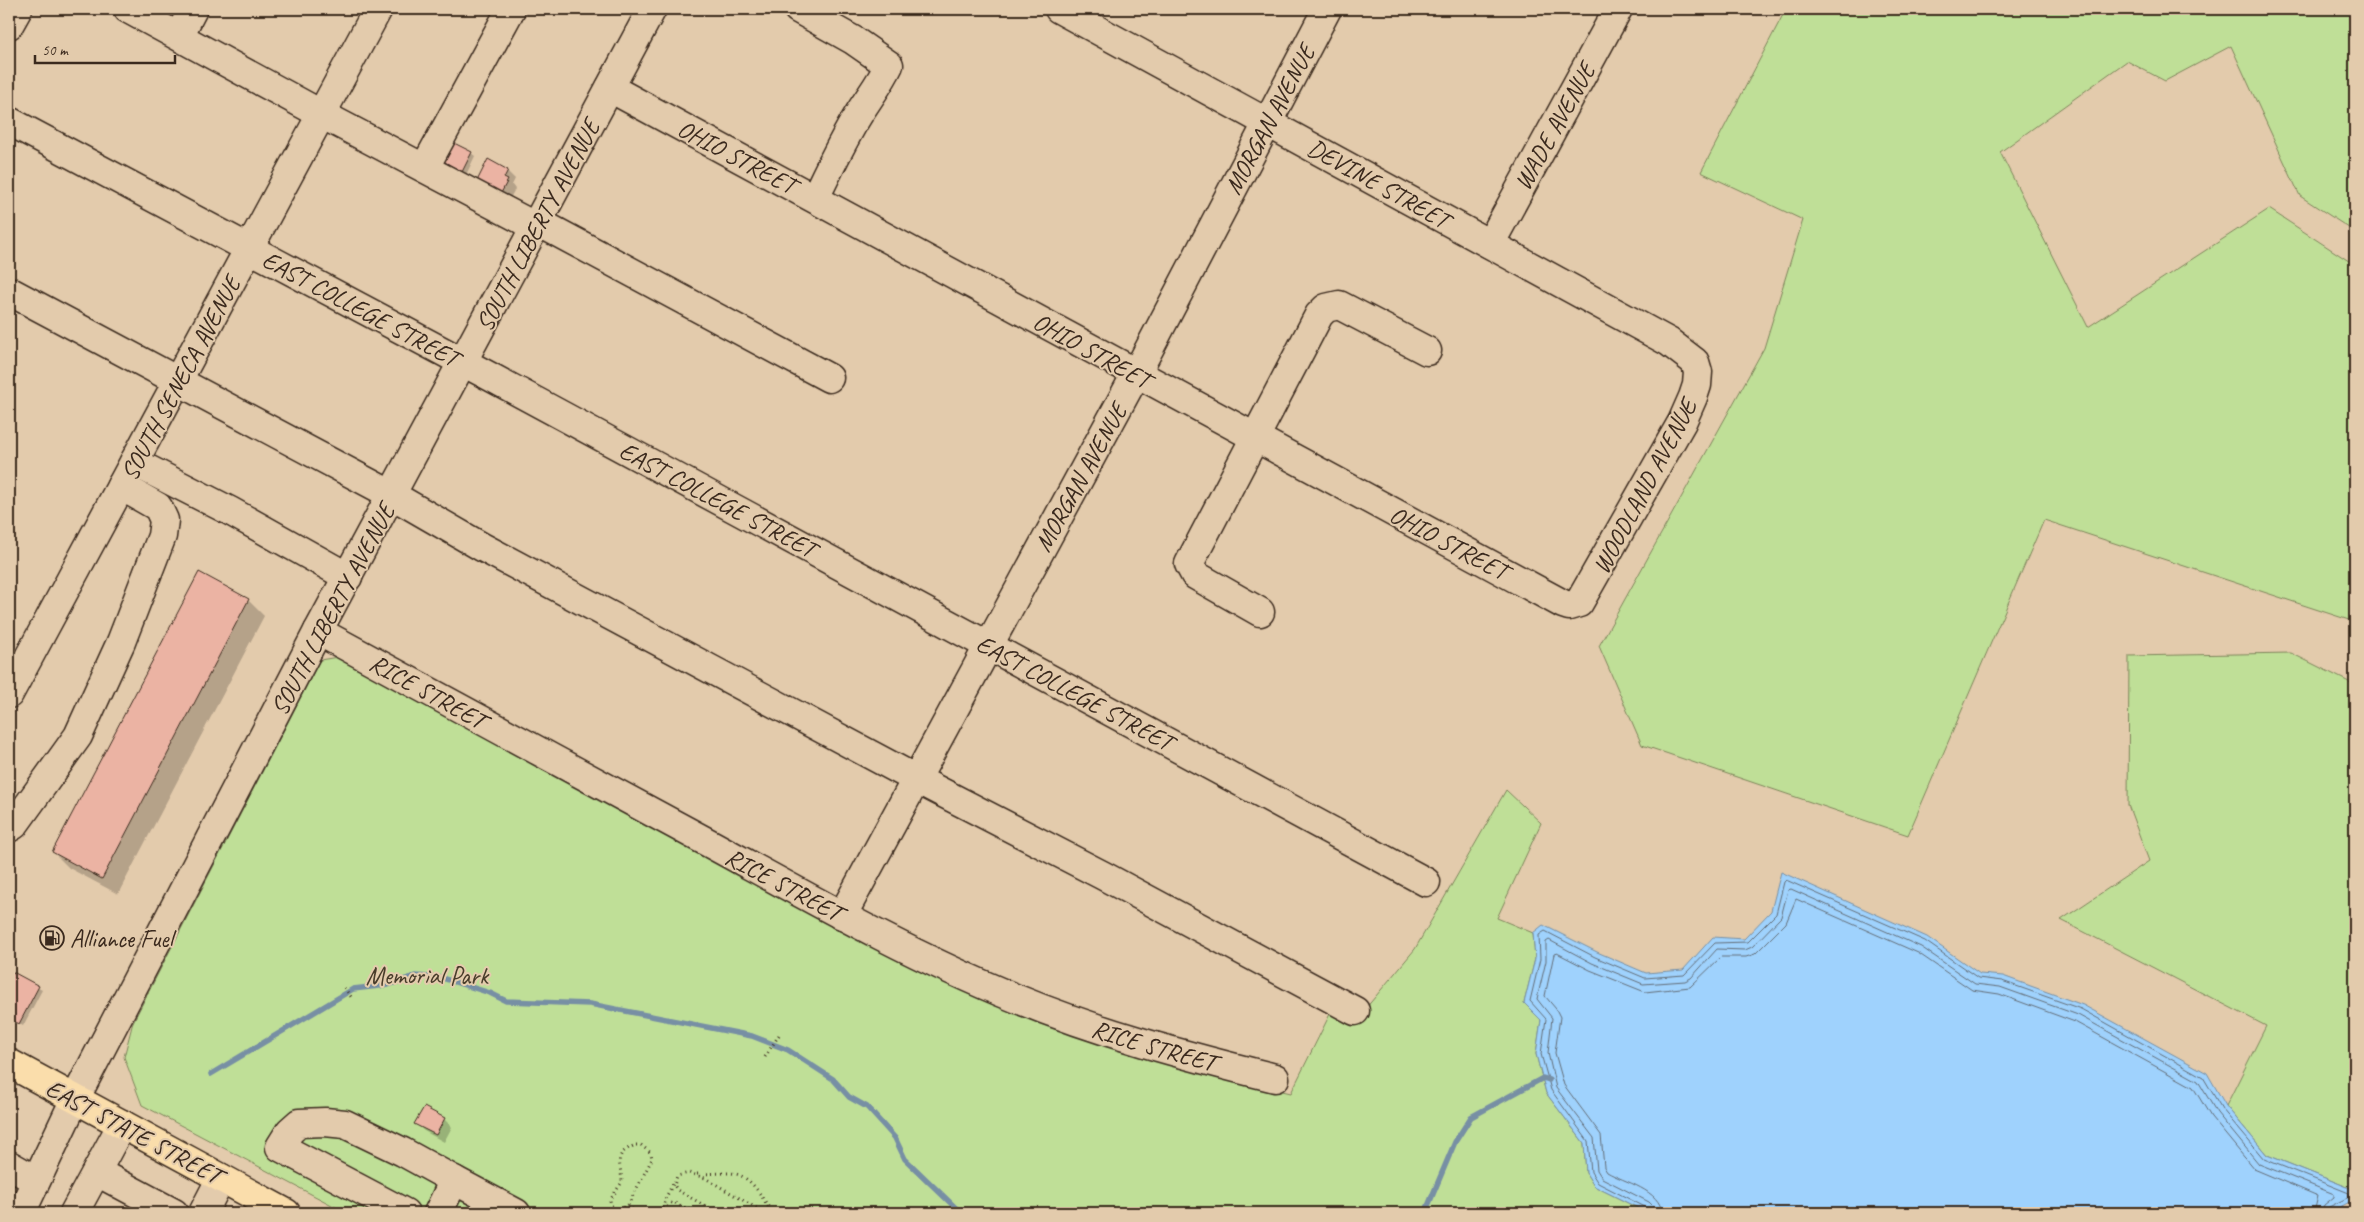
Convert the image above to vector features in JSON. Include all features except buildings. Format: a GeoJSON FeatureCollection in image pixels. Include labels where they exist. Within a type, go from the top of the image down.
{"type":"FeatureCollection","features":[{"type":"Feature","properties":{"kind":"highway","name":"EAST STATE STREET"},"geometry":{"type":"LineString","coordinates":[[9,1063],[286,1213]]}},
{"type":"Feature","properties":{"kind":"street"},"geometry":{"type":"LineString","coordinates":[[9,25],[18,9]]}},
{"type":"Feature","properties":{"kind":"street"},"geometry":{"type":"LineString","coordinates":[[128,9],[322,114],[537,224],[829,378]]}},
{"type":"Feature","properties":{"kind":"street"},"geometry":{"type":"LineString","coordinates":[[179,36],[193,9]]}},
{"type":"Feature","properties":{"kind":"street","name":"SOUTH SENECA AVENUE"},"geometry":{"type":"LineString","coordinates":[[9,694],[378,9]]}},
{"type":"Feature","properties":{"kind":"street"},"geometry":{"type":"LineString","coordinates":[[425,168],[511,9]]}},
{"type":"Feature","properties":{"kind":"street","name":"SOUTH LIBERTY AVENUE"},"geometry":{"type":"LineString","coordinates":[[23,1212],[35,1180],[76,1099],[318,631],[464,363],[652,9]]}},
{"type":"Feature","properties":{"kind":"street"},"geometry":{"type":"LineString","coordinates":[[798,9],[853,40],[889,65],[836,154],[815,198]]}},
{"type":"Feature","properties":{"kind":"street","name":"DEVINE STREET"},"geometry":{"type":"LineString","coordinates":[[1059,9],[1669,342],[1695,362]]}},
{"type":"Feature","properties":{"kind":"street","name":"MORGAN AVENUE"},"geometry":{"type":"LineString","coordinates":[[842,916],[1136,374],[1326,9]]}},
{"type":"Feature","properties":{"kind":"street","name":"WADE AVENUE"},"geometry":{"type":"LineString","coordinates":[[1490,244],[1618,9]]}},
{"type":"Feature","properties":{"kind":"street","name":"OHIO STREET"},"geometry":{"type":"LineString","coordinates":[[610,88],[1563,604],[1569,606],[1576,605]]}},
{"type":"Feature","properties":{"kind":"street","name":"EAST COLLEGE STREET"},"geometry":{"type":"LineString","coordinates":[[9,121],[250,248],[988,644],[1426,882]]}},
{"type":"Feature","properties":{"kind":"street"},"geometry":{"type":"LineString","coordinates":[[9,291],[392,495],[482,547],[1355,1011]]}},
{"type":"Feature","properties":{"kind":"street"},"geometry":{"type":"LineString","coordinates":[[1260,612],[1195,575],[1189,564],[1320,315],[1326,308],[1338,305],[1427,351]]}},
{"type":"Feature","properties":{"kind":"street","name":"WOODLAND AVENUE"},"geometry":{"type":"LineString","coordinates":[[1576,605],[1587,591],[1682,422],[1697,385],[1698,372],[1695,362]]}},
{"type":"Feature","properties":{"kind":"street"},"geometry":{"type":"LineString","coordinates":[[134,462],[230,511],[348,577]]}},
{"type":"Feature","properties":{"kind":"street"},"geometry":{"type":"LineString","coordinates":[[9,828],[19,819],[78,736],[121,642],[162,536],[164,520],[158,507],[121,486]]}},
{"type":"Feature","properties":{"kind":"street","name":"RICE STREET"},"geometry":{"type":"LineString","coordinates":[[318,631],[842,916],[975,981],[1055,1014],[1171,1052],[1275,1078]]}},
{"type":"Feature","properties":{"kind":"street"},"geometry":{"type":"LineString","coordinates":[[405,1213],[280,1147],[290,1131],[299,1123],[325,1122],[345,1124],[516,1213]]}},
{"type":"Feature","properties":{"kind":"street"},"geometry":{"type":"LineString","coordinates":[[74,1213],[122,1124]]}},
{"type":"Feature","properties":{"kind":"street"},"geometry":{"type":"LineString","coordinates":[[9,1165],[35,1180]]}},
{"type":"Feature","properties":{"kind":"street"},"geometry":{"type":"LineString","coordinates":[[97,1172],[174,1213]]}},
{"type":"Feature","properties":{"kind":"street"},"geometry":{"type":"LineString","coordinates":[[203,1213],[221,1178]]}},
{"type":"Feature","properties":{"kind":"street"},"geometry":{"type":"LineString","coordinates":[[438,1213],[454,1180]]}},
{"type":"Feature","properties":{"kind":"path"},"geometry":{"type":"LineString","coordinates":[[344,988],[352,998]]}},
{"type":"Feature","properties":{"kind":"path"},"geometry":{"type":"LineString","coordinates":[[765,1056],[779,1035]]}},
{"type":"Feature","properties":{"kind":"path"},"geometry":{"type":"LineString","coordinates":[[636,1145],[641,1145],[651,1154],[652,1159],[628,1205],[618,1211],[611,1205],[612,1195],[622,1182],[618,1163],[624,1151],[636,1145]]}},
{"type":"Feature","properties":{"kind":"path"},"geometry":{"type":"LineString","coordinates":[[662,1213],[662,1208],[675,1180],[682,1174],[732,1173],[741,1175],[756,1189],[772,1213]]}},
{"type":"Feature","properties":{"kind":"path"},"geometry":{"type":"LineString","coordinates":[[694,1174],[765,1213]]}},
{"type":"Feature","properties":{"kind":"path"},"geometry":{"type":"LineString","coordinates":[[675,1180],[677,1190],[718,1213]]}},
{"type":"Feature","properties":{"kind":"path"},"geometry":{"type":"LineString","coordinates":[[662,1208],[672,1202],[696,1213]]}},
{"type":"Feature","properties":{"kind":"path"},"geometry":{"type":"LineString","coordinates":[[628,1205],[636,1213]]}},
{"type":"Feature","properties":{"kind":"green space"},"geometry":{"type":"Polygon","coordinates":[[[1786,9],[2355,9],[2355,232],[2300,196],[2231,46],[2165,81],[2127,61],[2000,152],[2088,327],[2269,209],[2355,265],[2355,622],[2044,520],[1908,835],[1642,745],[1599,646],[1764,348],[1803,220],[1701,172],[1786,9]]]}},
{"type":"Feature","properties":{"kind":"green space"},"geometry":{"type":"Polygon","coordinates":[[[2291,653],[2355,685],[2355,1190],[2267,1155],[2226,1106],[2266,1026],[2061,920],[2149,861],[2128,805],[2129,656],[2291,653]]]}},
{"type":"Feature","properties":{"kind":"green space","name":"Memorial Park"},"geometry":{"type":"Polygon","coordinates":[[[338,657],[834,924],[1278,1090],[1291,1093],[1330,1014],[1356,1020],[1415,949],[1506,790],[1541,823],[1497,918],[1533,933],[1535,959],[1524,1003],[1541,1020],[1536,1054],[1546,1093],[1584,1143],[1586,1173],[1594,1186],[1648,1213],[347,1213],[142,1105],[124,1057],[133,1022],[320,660],[338,657]]]}},
{"type":"Feature","properties":{"kind":"water"},"geometry":{"type":"Polygon","coordinates":[[[1781,872],[1927,937],[1980,974],[2003,976],[2083,1005],[2207,1073],[2226,1106],[2267,1155],[2355,1190],[2355,1199],[2329,1213],[1648,1213],[1594,1186],[1586,1173],[1584,1143],[1546,1093],[1536,1054],[1541,1020],[1524,1003],[1535,959],[1533,933],[1543,925],[1597,952],[1646,973],[1683,970],[1713,937],[1744,939],[1771,911],[1781,872]]]}},
{"type":"Feature","properties":{"kind":"waterway"},"geometry":{"type":"LineString","coordinates":[[211,1074],[353,989],[388,985],[415,976],[442,978],[490,993],[506,1001],[590,1004],[752,1036],[788,1050],[833,1079],[849,1097],[867,1107],[895,1138],[905,1159],[961,1213]]}},
{"type":"Feature","properties":{"kind":"waterway"},"geometry":{"type":"LineString","coordinates":[[1425,1213],[1455,1142],[1471,1117],[1543,1078],[1549,1080]]}},
{"type":"Feature","properties":{"kind":"place","name":"Alliance Fuel"},"geometry":{"type":"Point","coordinates":[52,938]}}]}
